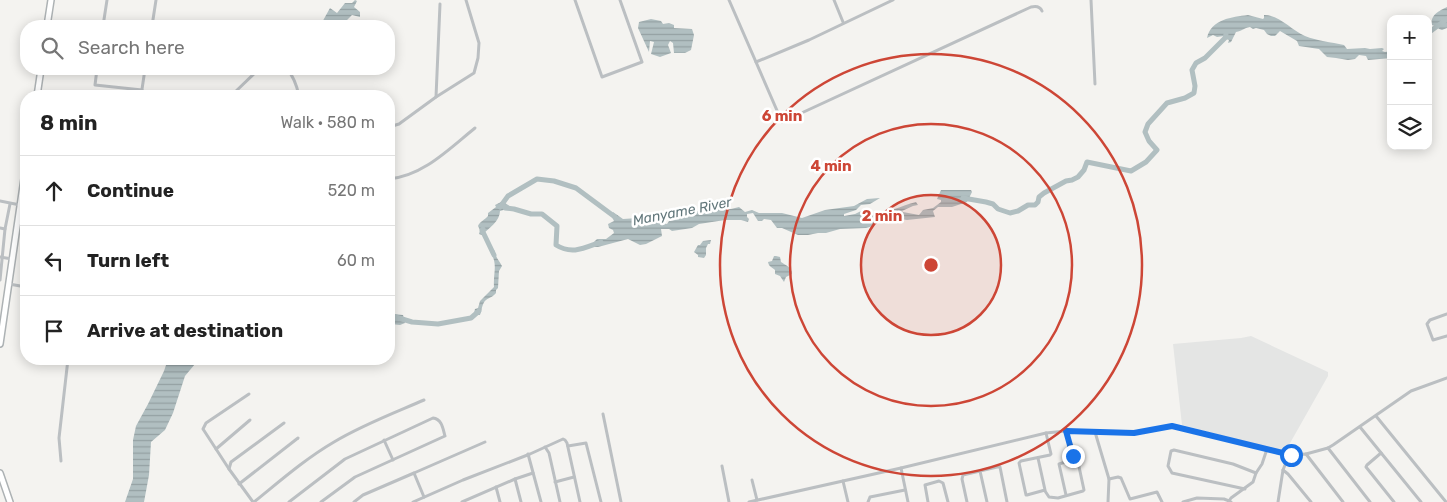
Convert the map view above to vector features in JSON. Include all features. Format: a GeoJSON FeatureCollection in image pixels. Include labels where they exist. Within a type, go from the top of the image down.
{"type":"FeatureCollection","features":[{"type":"Feature","properties":{"kind":"main road"},"geometry":{"type":"LineString","coordinates":[[48,20],[51,0]]}},
{"type":"Feature","properties":{"kind":"main road"},"geometry":{"type":"LineString","coordinates":[[37,90],[40,75]]}},
{"type":"Feature","properties":{"kind":"main road"},"geometry":{"type":"LineString","coordinates":[[0,344],[20,205]]}},
{"type":"Feature","properties":{"kind":"main road"},"geometry":{"type":"LineString","coordinates":[[0,473],[10,502]]}},
{"type":"Feature","properties":{"kind":"street"},"geometry":{"type":"LineString","coordinates":[[104,20],[107,0]]}},
{"type":"Feature","properties":{"kind":"street"},"geometry":{"type":"LineString","coordinates":[[153,20],[156,0]]}},
{"type":"Feature","properties":{"kind":"street"},"geometry":{"type":"LineString","coordinates":[[395,125],[474,73],[479,43],[466,0]]}},
{"type":"Feature","properties":{"kind":"street"},"geometry":{"type":"LineString","coordinates":[[575,0],[602,77],[642,62],[620,0]]}},
{"type":"Feature","properties":{"kind":"street"},"geometry":{"type":"LineString","coordinates":[[729,0],[782,122],[1031,7],[1037,6],[1042,11]]}},
{"type":"Feature","properties":{"kind":"street"},"geometry":{"type":"LineString","coordinates":[[834,0],[844,23]]}},
{"type":"Feature","properties":{"kind":"street"},"geometry":{"type":"LineString","coordinates":[[756,62],[809,40],[893,0]]}},
{"type":"Feature","properties":{"kind":"street"},"geometry":{"type":"LineString","coordinates":[[1092,0],[1095,84]]}},
{"type":"Feature","properties":{"kind":"street"},"geometry":{"type":"LineString","coordinates":[[436,97],[440,4]]}},
{"type":"Feature","properties":{"kind":"street"},"geometry":{"type":"LineString","coordinates":[[96,75],[94,85],[142,90],[144,75]]}},
{"type":"Feature","properties":{"kind":"street"},"geometry":{"type":"LineString","coordinates":[[237,90],[253,75]]}},
{"type":"Feature","properties":{"kind":"street"},"geometry":{"type":"LineString","coordinates":[[292,75],[298,90]]}},
{"type":"Feature","properties":{"kind":"street"},"geometry":{"type":"LineString","coordinates":[[395,178],[426,166],[475,128]]}},
{"type":"Feature","properties":{"kind":"street"},"geometry":{"type":"LineString","coordinates":[[0,201],[20,205]]}},
{"type":"Feature","properties":{"kind":"street"},"geometry":{"type":"LineString","coordinates":[[0,280],[1,257],[10,204]]}},
{"type":"Feature","properties":{"kind":"street"},"geometry":{"type":"LineString","coordinates":[[0,228],[5,230]]}},
{"type":"Feature","properties":{"kind":"street"},"geometry":{"type":"LineString","coordinates":[[1,257],[12,259]]}},
{"type":"Feature","properties":{"kind":"street"},"geometry":{"type":"LineString","coordinates":[[9,284],[20,286]]}},
{"type":"Feature","properties":{"kind":"street"},"geometry":{"type":"LineString","coordinates":[[1447,314],[1430,320],[1428,324],[1434,340],[1447,336]]}},
{"type":"Feature","properties":{"kind":"street"},"geometry":{"type":"LineString","coordinates":[[61,461],[59,438],[67,365]]}},
{"type":"Feature","properties":{"kind":"street"},"geometry":{"type":"LineString","coordinates":[[750,502],[763,501],[1046,433],[1066,431],[1134,433],[1172,426],[1289,455],[1306,454],[1328,448],[1411,391],[1447,378]]}},
{"type":"Feature","properties":{"kind":"street"},"geometry":{"type":"LineString","coordinates":[[249,394],[206,423],[203,429],[229,470],[254,502],[308,459],[333,442],[424,400]]}},
{"type":"Feature","properties":{"kind":"street"},"geometry":{"type":"LineString","coordinates":[[603,414],[621,502]]}},
{"type":"Feature","properties":{"kind":"street"},"geometry":{"type":"LineString","coordinates":[[1376,416],[1444,501]]}},
{"type":"Feature","properties":{"kind":"street"},"geometry":{"type":"LineString","coordinates":[[289,502],[345,459],[433,418],[439,420],[445,436],[355,477],[321,502]]}},
{"type":"Feature","properties":{"kind":"street"},"geometry":{"type":"LineString","coordinates":[[216,449],[250,420]]}},
{"type":"Feature","properties":{"kind":"street"},"geometry":{"type":"LineString","coordinates":[[229,470],[231,462],[284,422]]}},
{"type":"Feature","properties":{"kind":"street"},"geometry":{"type":"LineString","coordinates":[[1360,427],[1421,502]]}},
{"type":"Feature","properties":{"kind":"street"},"geometry":{"type":"LineString","coordinates":[[1038,458],[1046,495],[1058,498],[1083,491],[1078,462],[1072,455],[1066,431]]}},
{"type":"Feature","properties":{"kind":"street"},"geometry":{"type":"LineString","coordinates":[[1095,432],[1109,479],[1108,502]]}},
{"type":"Feature","properties":{"kind":"street"},"geometry":{"type":"LineString","coordinates":[[1044,491],[1028,496],[1026,494],[1020,464],[1021,461],[1051,454],[1046,433]]}},
{"type":"Feature","properties":{"kind":"street"},"geometry":{"type":"LineString","coordinates":[[240,484],[298,438]]}},
{"type":"Feature","properties":{"kind":"street"},"geometry":{"type":"LineString","coordinates":[[413,502],[420,501],[424,497],[463,480],[563,439],[568,446],[580,502]]}},
{"type":"Feature","properties":{"kind":"street"},"geometry":{"type":"LineString","coordinates":[[384,440],[393,460]]}},
{"type":"Feature","properties":{"kind":"street"},"geometry":{"type":"LineString","coordinates":[[354,502],[364,495],[485,442]]}},
{"type":"Feature","properties":{"kind":"street"},"geometry":{"type":"LineString","coordinates":[[568,446],[586,443],[600,502]]}},
{"type":"Feature","properties":{"kind":"street"},"geometry":{"type":"LineString","coordinates":[[545,446],[549,453],[560,502]]}},
{"type":"Feature","properties":{"kind":"street"},"geometry":{"type":"LineString","coordinates":[[1328,448],[1370,502]]}},
{"type":"Feature","properties":{"kind":"street"},"geometry":{"type":"LineString","coordinates":[[1183,502],[1197,498],[1230,502],[1231,498],[1252,483],[1267,449]]}},
{"type":"Feature","properties":{"kind":"street"},"geometry":{"type":"LineString","coordinates":[[1245,489],[1172,473],[1168,466],[1171,451],[1174,450],[1232,464],[1256,473]]}},
{"type":"Feature","properties":{"kind":"street"},"geometry":{"type":"LineString","coordinates":[[1380,453],[1367,464],[1366,468],[1394,502]]}},
{"type":"Feature","properties":{"kind":"street"},"geometry":{"type":"LineString","coordinates":[[528,454],[541,502]]}},
{"type":"Feature","properties":{"kind":"street"},"geometry":{"type":"LineString","coordinates":[[1306,454],[1343,502]]}},
{"type":"Feature","properties":{"kind":"street"},"geometry":{"type":"LineString","coordinates":[[1278,502],[1283,470],[1289,455]]}},
{"type":"Feature","properties":{"kind":"street"},"geometry":{"type":"LineString","coordinates":[[1066,495],[1058,464],[1075,459]]}},
{"type":"Feature","properties":{"kind":"street"},"geometry":{"type":"LineString","coordinates":[[722,466],[729,502]]}},
{"type":"Feature","properties":{"kind":"street"},"geometry":{"type":"LineString","coordinates":[[967,502],[962,477],[964,474],[997,467],[1000,467],[1007,502]]}},
{"type":"Feature","properties":{"kind":"street"},"geometry":{"type":"LineString","coordinates":[[901,468],[908,502]]}},
{"type":"Feature","properties":{"kind":"street"},"geometry":{"type":"LineString","coordinates":[[1283,470],[1311,502]]}},
{"type":"Feature","properties":{"kind":"street"},"geometry":{"type":"LineString","coordinates":[[980,471],[987,502]]}},
{"type":"Feature","properties":{"kind":"street"},"geometry":{"type":"LineString","coordinates":[[414,473],[424,497]]}},
{"type":"Feature","properties":{"kind":"street"},"geometry":{"type":"LineString","coordinates":[[462,502],[533,473]]}},
{"type":"Feature","properties":{"kind":"street"},"geometry":{"type":"LineString","coordinates":[[555,482],[574,477]]}},
{"type":"Feature","properties":{"kind":"street"},"geometry":{"type":"LineString","coordinates":[[1109,479],[1121,478],[1130,499],[1157,492],[1162,502]]}},
{"type":"Feature","properties":{"kind":"street"},"geometry":{"type":"LineString","coordinates":[[515,479],[521,502]]}},
{"type":"Feature","properties":{"kind":"street"},"geometry":{"type":"LineString","coordinates":[[752,480],[757,500]]}},
{"type":"Feature","properties":{"kind":"street"},"geometry":{"type":"LineString","coordinates":[[843,481],[848,502]]}},
{"type":"Feature","properties":{"kind":"street"},"geometry":{"type":"LineString","coordinates":[[928,502],[925,485],[939,481],[943,483],[948,502]]}},
{"type":"Feature","properties":{"kind":"street"},"geometry":{"type":"LineString","coordinates":[[496,487],[500,502]]}},
{"type":"Feature","properties":{"kind":"street"},"geometry":{"type":"LineString","coordinates":[[868,502],[870,497],[905,490]]}},
{"type":"Feature","properties":{"kind":"shaded area"},"geometry":{"type":"Polygon","coordinates":[[[355,0],[357,1],[354,7],[360,12],[360,17],[352,15],[347,20],[323,20],[330,8],[337,13],[345,3],[352,3],[355,0]]]}},
{"type":"Feature","properties":{"kind":"shaded area"},"geometry":{"type":"Polygon","coordinates":[[[1447,7],[1447,28],[1442,30],[1432,25],[1432,19],[1447,7]]]}},
{"type":"Feature","properties":{"kind":"shaded area"},"geometry":{"type":"Polygon","coordinates":[[[1248,15],[1263,19],[1264,15],[1275,17],[1305,36],[1344,45],[1347,49],[1382,48],[1384,49],[1382,51],[1387,52],[1387,58],[1368,60],[1366,56],[1359,55],[1355,59],[1348,60],[1327,57],[1319,49],[1299,46],[1297,41],[1280,31],[1275,36],[1271,36],[1264,30],[1250,27],[1236,32],[1231,42],[1228,43],[1229,40],[1224,36],[1217,37],[1213,35],[1207,38],[1213,27],[1229,18],[1248,15]]]}},
{"type":"Feature","properties":{"kind":"shaded area"},"geometry":{"type":"Polygon","coordinates":[[[651,19],[661,21],[663,24],[669,23],[674,25],[674,28],[692,29],[694,35],[691,50],[685,53],[674,53],[673,43],[670,41],[668,45],[671,53],[660,57],[651,54],[654,42],[650,41],[649,52],[638,28],[639,22],[651,19]]]}},
{"type":"Feature","properties":{"kind":"shaded area"},"geometry":{"type":"Polygon","coordinates":[[[941,190],[971,190],[972,192],[967,202],[952,207],[938,207],[933,211],[935,217],[907,220],[894,218],[882,220],[866,228],[840,229],[826,233],[798,235],[782,228],[777,228],[771,220],[764,219],[758,221],[753,213],[747,214],[748,222],[725,220],[672,231],[661,229],[662,236],[646,244],[640,245],[628,239],[598,247],[595,247],[593,243],[597,239],[606,239],[614,233],[608,224],[614,221],[611,215],[613,212],[623,219],[638,218],[667,224],[671,216],[677,214],[683,217],[688,216],[690,212],[702,211],[713,206],[719,206],[720,209],[739,207],[745,212],[752,210],[759,213],[782,213],[802,218],[825,210],[854,206],[867,199],[880,198],[870,204],[861,205],[856,210],[844,214],[844,216],[861,211],[875,213],[889,211],[916,202],[918,205],[902,211],[919,215],[923,210],[933,208],[941,202],[941,200],[937,199],[941,190]]]}},
{"type":"Feature","properties":{"kind":"shaded area"},"geometry":{"type":"Polygon","coordinates":[[[501,202],[511,207],[511,209],[500,211],[500,215],[494,224],[482,235],[479,234],[479,224],[496,207],[495,205],[501,202]]]}},
{"type":"Feature","properties":{"kind":"shaded area"},"geometry":{"type":"Polygon","coordinates":[[[711,240],[706,248],[704,258],[698,257],[694,252],[698,245],[703,241],[711,240]]]}},
{"type":"Feature","properties":{"kind":"shaded area"},"geometry":{"type":"Polygon","coordinates":[[[492,249],[495,251],[502,266],[499,271],[498,288],[495,294],[485,301],[480,315],[475,315],[475,309],[478,308],[480,301],[494,287],[495,265],[491,253],[492,249]]]}},
{"type":"Feature","properties":{"kind":"shaded area"},"geometry":{"type":"Polygon","coordinates":[[[774,256],[780,257],[781,262],[788,266],[792,272],[792,274],[786,277],[784,282],[768,264],[774,256]]]}},
{"type":"Feature","properties":{"kind":"shaded area"},"geometry":{"type":"Polygon","coordinates":[[[395,314],[403,315],[405,323],[395,324],[395,314]]]}},
{"type":"Feature","properties":{"kind":"shaded area"},"geometry":{"type":"Polygon","coordinates":[[[1251,336],[1328,372],[1328,376],[1285,452],[1182,425],[1173,344],[1251,336]]]}},
{"type":"Feature","properties":{"kind":"shaded area"},"geometry":{"type":"Polygon","coordinates":[[[166,365],[194,365],[185,376],[173,413],[165,430],[151,442],[149,475],[144,502],[125,502],[133,479],[133,440],[136,426],[166,365]]]}},
{"type":"Feature","properties":{"kind":"waterway","name":"Manyame River"},"geometry":{"type":"LineString","coordinates":[[1432,30],[1447,19]]}},
{"type":"Feature","properties":{"kind":"waterway","name":"Manyame River"},"geometry":{"type":"LineString","coordinates":[[963,198],[993,204],[998,209],[1010,213],[1028,205],[1035,205],[1039,197],[1044,193],[1078,177],[1084,170],[1087,162],[1131,171],[1146,162],[1157,150],[1149,141],[1145,132],[1148,124],[1167,103],[1185,98],[1194,93],[1195,86],[1192,70],[1196,63],[1205,58],[1225,38],[1226,34]]}},
{"type":"Feature","properties":{"kind":"waterway"},"geometry":{"type":"LineString","coordinates":[[500,207],[508,196],[537,179],[554,181],[576,188],[615,217]]}},
{"type":"Feature","properties":{"kind":"waterway","name":"Manyame River"},"geometry":{"type":"LineString","coordinates":[[505,208],[531,214],[542,214],[557,226],[556,245],[567,250],[578,250],[601,242]]}},
{"type":"Feature","properties":{"kind":"waterway","name":"Manyame River"},"geometry":{"type":"LineString","coordinates":[[483,229],[494,255]]}},
{"type":"Feature","properties":{"kind":"waterway","name":"Manyame River"},"geometry":{"type":"LineString","coordinates":[[395,317],[412,322],[438,324],[471,318],[479,311]]}},
{"type":"Feature","properties":{"kind":"route"},"geometry":{"type":"LineString","coordinates":[[1073,456],[1066,431],[1134,433],[1171,426],[1291,455]]}}]}
